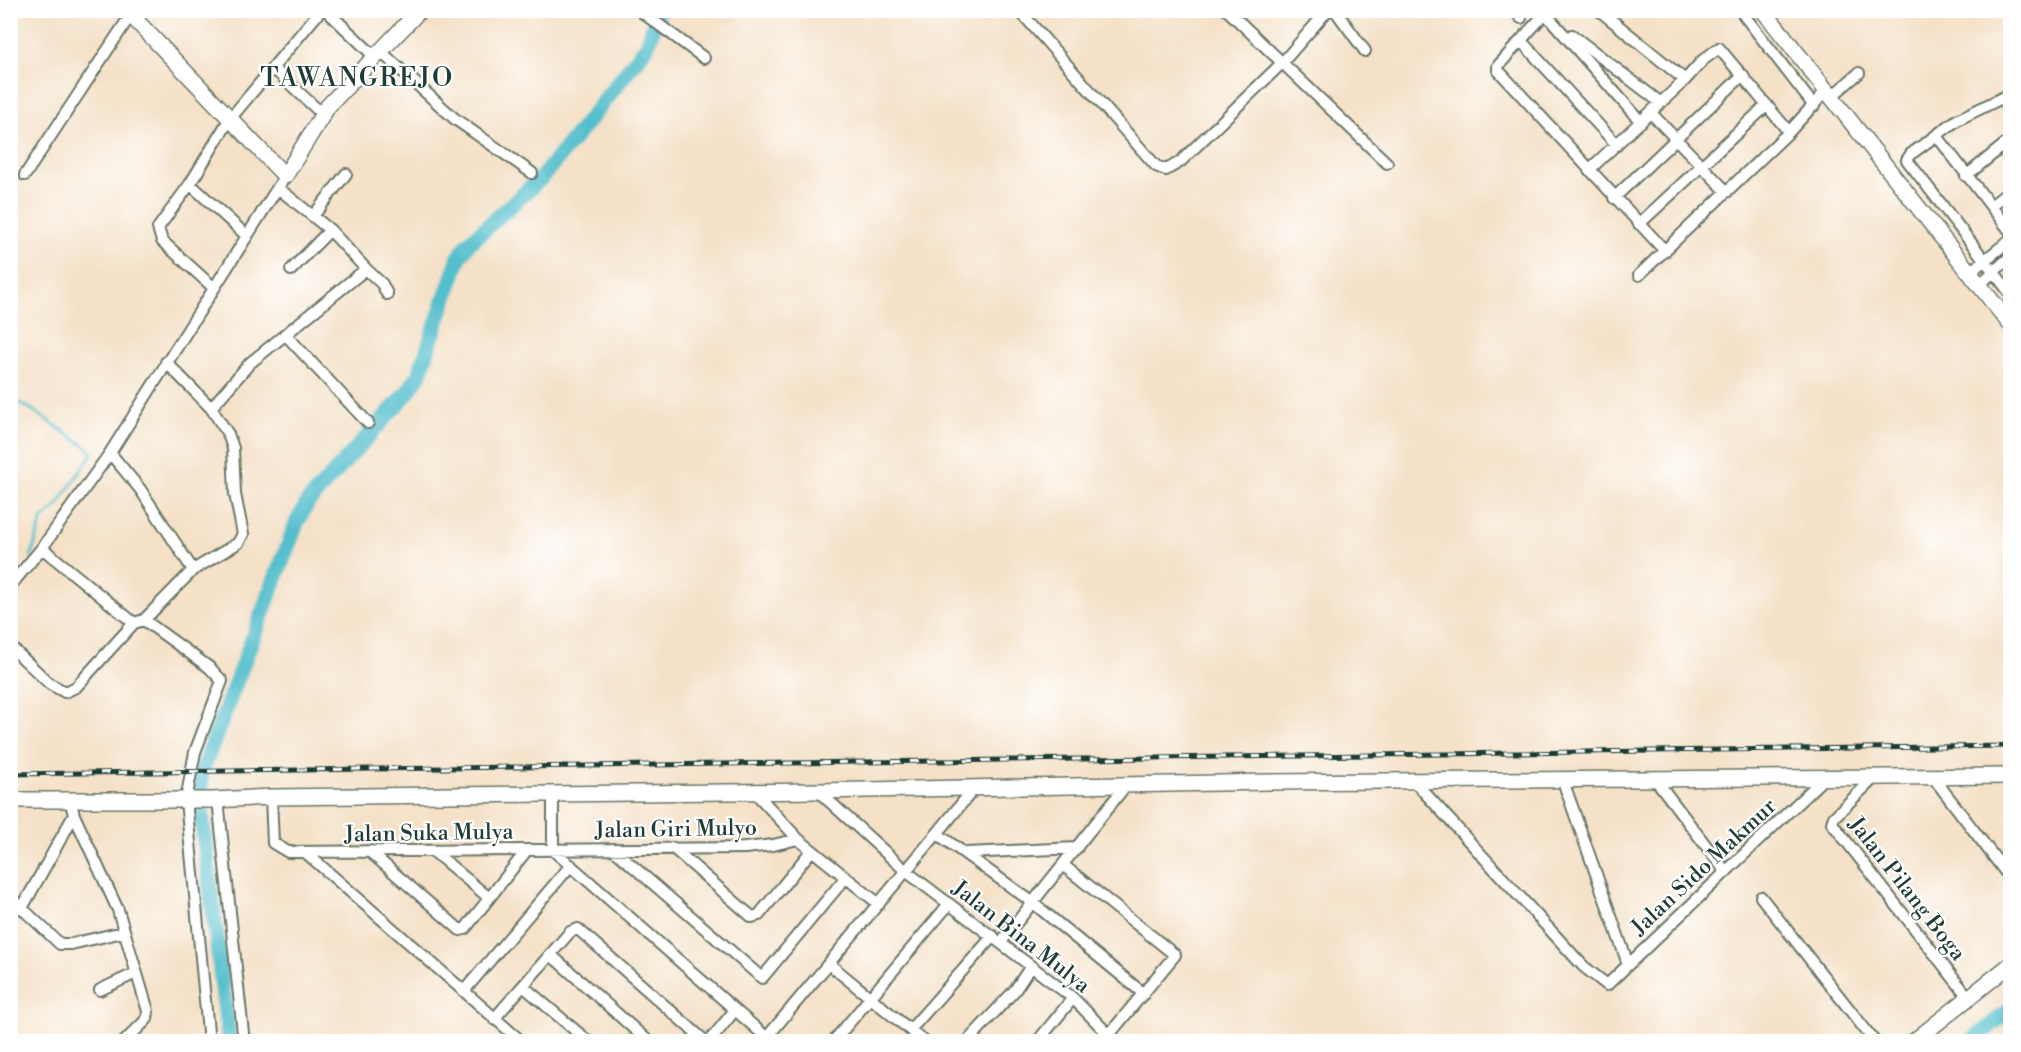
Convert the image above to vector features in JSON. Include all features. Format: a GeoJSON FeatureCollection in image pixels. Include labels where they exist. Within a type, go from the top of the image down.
{"type":"FeatureCollection","features":[{"type":"Feature","properties":{"kind":"main road"},"geometry":{"type":"LineString","coordinates":[[128,13],[229,120],[281,182],[322,114],[377,53],[420,10]]}},
{"type":"Feature","properties":{"kind":"main road"},"geometry":{"type":"LineString","coordinates":[[1763,10],[2010,324]]}},
{"type":"Feature","properties":{"kind":"main road"},"geometry":{"type":"LineString","coordinates":[[10,800],[216,800],[271,797],[818,791],[1127,784],[2010,776]]}},
{"type":"Feature","properties":{"kind":"main road"},"geometry":{"type":"LineString","coordinates":[[1913,1041],[2010,964]]}},
{"type":"Feature","properties":{"kind":"street"},"geometry":{"type":"LineString","coordinates":[[214,288],[162,241],[158,228],[190,184],[229,120],[321,10]]}},
{"type":"Feature","properties":{"kind":"street"},"geometry":{"type":"LineString","coordinates":[[326,10],[454,119],[532,173]]}},
{"type":"Feature","properties":{"kind":"street"},"geometry":{"type":"LineString","coordinates":[[1019,10],[1156,166],[1162,169],[1169,169],[1180,162],[1282,63],[1328,10]]}},
{"type":"Feature","properties":{"kind":"street"},"geometry":{"type":"LineString","coordinates":[[1227,10],[1387,163]]}},
{"type":"Feature","properties":{"kind":"street"},"geometry":{"type":"LineString","coordinates":[[1335,10],[1365,51]]}},
{"type":"Feature","properties":{"kind":"street"},"geometry":{"type":"LineString","coordinates":[[1599,10],[1685,80]]}},
{"type":"Feature","properties":{"kind":"street"},"geometry":{"type":"LineString","coordinates":[[1641,122],[1547,12],[1498,66],[1498,70],[1665,251]]}},
{"type":"Feature","properties":{"kind":"street"},"geometry":{"type":"LineString","coordinates":[[25,175],[128,13]]}},
{"type":"Feature","properties":{"kind":"street"},"geometry":{"type":"LineString","coordinates":[[643,13],[704,58]]}},
{"type":"Feature","properties":{"kind":"street"},"geometry":{"type":"LineString","coordinates":[[1743,15],[1814,106]]}},
{"type":"Feature","properties":{"kind":"street"},"geometry":{"type":"LineString","coordinates":[[1555,22],[1661,103]]}},
{"type":"Feature","properties":{"kind":"street"},"geometry":{"type":"LineString","coordinates":[[1522,42],[1617,145]]}},
{"type":"Feature","properties":{"kind":"street"},"geometry":{"type":"LineString","coordinates":[[1589,170],[1712,52],[1722,49],[1789,132]]}},
{"type":"Feature","properties":{"kind":"street"},"geometry":{"type":"LineString","coordinates":[[273,68],[322,114]]}},
{"type":"Feature","properties":{"kind":"street"},"geometry":{"type":"LineString","coordinates":[[1639,275],[1814,106],[1859,73]]}},
{"type":"Feature","properties":{"kind":"street"},"geometry":{"type":"LineString","coordinates":[[1614,198],[1743,75]]}},
{"type":"Feature","properties":{"kind":"street"},"geometry":{"type":"LineString","coordinates":[[1891,172],[1957,120],[2010,94]]}},
{"type":"Feature","properties":{"kind":"street"},"geometry":{"type":"LineString","coordinates":[[1639,224],[1767,105]]}},
{"type":"Feature","properties":{"kind":"street"},"geometry":{"type":"LineString","coordinates":[[1651,113],[1727,192]]}},
{"type":"Feature","properties":{"kind":"street"},"geometry":{"type":"LineString","coordinates":[[1938,136],[1966,176],[2010,231]]}},
{"type":"Feature","properties":{"kind":"street"},"geometry":{"type":"LineString","coordinates":[[1966,176],[2010,140]]}},
{"type":"Feature","properties":{"kind":"street"},"geometry":{"type":"LineString","coordinates":[[1909,157],[2010,293]]}},
{"type":"Feature","properties":{"kind":"street"},"geometry":{"type":"LineString","coordinates":[[313,216],[346,174]]}},
{"type":"Feature","properties":{"kind":"street"},"geometry":{"type":"LineString","coordinates":[[10,586],[42,548],[110,453],[281,182],[313,216],[348,246],[366,269],[382,284],[387,294]]}},
{"type":"Feature","properties":{"kind":"street"},"geometry":{"type":"LineString","coordinates":[[190,184],[247,236]]}},
{"type":"Feature","properties":{"kind":"street"},"geometry":{"type":"LineString","coordinates":[[1991,206],[2010,191]]}},
{"type":"Feature","properties":{"kind":"street"},"geometry":{"type":"LineString","coordinates":[[291,270],[330,230]]}},
{"type":"Feature","properties":{"kind":"street"},"geometry":{"type":"LineString","coordinates":[[1974,278],[1984,261],[2010,240]]}},
{"type":"Feature","properties":{"kind":"street"},"geometry":{"type":"LineString","coordinates":[[1974,278],[1994,272],[2010,257]]}},
{"type":"Feature","properties":{"kind":"street"},"geometry":{"type":"LineString","coordinates":[[212,408],[250,363],[366,269]]}},
{"type":"Feature","properties":{"kind":"street"},"geometry":{"type":"LineString","coordinates":[[285,334],[368,423]]}},
{"type":"Feature","properties":{"kind":"street"},"geometry":{"type":"LineString","coordinates":[[10,646],[50,684],[65,692],[76,687],[193,570],[238,543],[243,534],[235,494],[232,443],[212,408],[166,362]]}},
{"type":"Feature","properties":{"kind":"street"},"geometry":{"type":"LineString","coordinates":[[110,453],[133,480],[193,570]]}},
{"type":"Feature","properties":{"kind":"street"},"geometry":{"type":"LineString","coordinates":[[42,548],[139,622],[210,668],[222,681],[195,752],[189,800],[208,1041]]}},
{"type":"Feature","properties":{"kind":"street"},"geometry":{"type":"LineString","coordinates":[[1934,777],[2010,878]]}},
{"type":"Feature","properties":{"kind":"street","name":"Jalan Sido Makmur"},"geometry":{"type":"LineString","coordinates":[[1414,781],[1583,966],[1604,983],[1611,984],[1628,964],[1824,778]]}},
{"type":"Feature","properties":{"kind":"street","name":"Jalan Pilang Boga"},"geometry":{"type":"LineString","coordinates":[[1874,778],[1834,817],[1832,823],[1969,998]]}},
{"type":"Feature","properties":{"kind":"street"},"geometry":{"type":"LineString","coordinates":[[1656,780],[1726,872]]}},
{"type":"Feature","properties":{"kind":"street"},"geometry":{"type":"LineString","coordinates":[[1563,781],[1628,964]]}},
{"type":"Feature","properties":{"kind":"street"},"geometry":{"type":"LineString","coordinates":[[910,1030],[1032,902],[1077,849],[1127,784]]}},
{"type":"Feature","properties":{"kind":"street"},"geometry":{"type":"LineString","coordinates":[[553,793],[553,850],[735,1010],[764,1040],[907,872],[976,786]]}},
{"type":"Feature","properties":{"kind":"street"},"geometry":{"type":"LineString","coordinates":[[753,790],[798,839],[879,904]]}},
{"type":"Feature","properties":{"kind":"street","name":"Jalan Bina Mulya"},"geometry":{"type":"LineString","coordinates":[[818,791],[907,872],[1073,998],[1106,1038]]}},
{"type":"Feature","properties":{"kind":"street"},"geometry":{"type":"LineString","coordinates":[[271,797],[272,839],[275,847],[288,852],[305,852],[494,1019],[522,1041]]}},
{"type":"Feature","properties":{"kind":"street"},"geometry":{"type":"LineString","coordinates":[[70,799],[74,815],[118,910],[148,1015],[124,1041]]}},
{"type":"Feature","properties":{"kind":"street"},"geometry":{"type":"LineString","coordinates":[[216,800],[244,1041]]}},
{"type":"Feature","properties":{"kind":"street"},"geometry":{"type":"LineString","coordinates":[[22,908],[74,815]]}},
{"type":"Feature","properties":{"kind":"street"},"geometry":{"type":"LineString","coordinates":[[936,835],[968,853],[1144,994]]}},
{"type":"Feature","properties":{"kind":"street","name":"Jalan Giri Mulyo"},"geometry":{"type":"LineString","coordinates":[[553,850],[761,847],[798,839]]}},
{"type":"Feature","properties":{"kind":"street"},"geometry":{"type":"LineString","coordinates":[[613,849],[762,978],[846,877]]}},
{"type":"Feature","properties":{"kind":"street"},"geometry":{"type":"LineString","coordinates":[[673,849],[752,917],[759,915],[812,850]]}},
{"type":"Feature","properties":{"kind":"street"},"geometry":{"type":"LineString","coordinates":[[968,853],[1077,849]]}},
{"type":"Feature","properties":{"kind":"street"},"geometry":{"type":"LineString","coordinates":[[370,852],[460,930],[465,929],[527,850]]}},
{"type":"Feature","properties":{"kind":"street","name":"Jalan Suka Mulya"},"geometry":{"type":"LineString","coordinates":[[305,852],[553,850]]}},
{"type":"Feature","properties":{"kind":"street"},"geometry":{"type":"LineString","coordinates":[[433,851],[488,897]]}},
{"type":"Feature","properties":{"kind":"street"},"geometry":{"type":"LineString","coordinates":[[464,991],[571,865]]}},
{"type":"Feature","properties":{"kind":"street"},"geometry":{"type":"LineString","coordinates":[[1063,865],[1174,955],[1106,1038]]}},
{"type":"Feature","properties":{"kind":"street"},"geometry":{"type":"LineString","coordinates":[[10,897],[62,944],[123,932]]}},
{"type":"Feature","properties":{"kind":"street"},"geometry":{"type":"LineString","coordinates":[[1761,897],[1875,1041]]}},
{"type":"Feature","properties":{"kind":"street"},"geometry":{"type":"LineString","coordinates":[[849,1041],[835,1038],[949,904]]}},
{"type":"Feature","properties":{"kind":"street"},"geometry":{"type":"LineString","coordinates":[[494,1019],[570,932],[578,929],[708,1041],[735,1010]]}},
{"type":"Feature","properties":{"kind":"street"},"geometry":{"type":"LineString","coordinates":[[551,955],[649,1041]]}},
{"type":"Feature","properties":{"kind":"street"},"geometry":{"type":"LineString","coordinates":[[829,964],[925,1041]]}},
{"type":"Feature","properties":{"kind":"street"},"geometry":{"type":"LineString","coordinates":[[967,1041],[1015,990],[1031,966]]}},
{"type":"Feature","properties":{"kind":"street"},"geometry":{"type":"LineString","coordinates":[[100,990],[136,973]]}},
{"type":"Feature","properties":{"kind":"street"},"geometry":{"type":"LineString","coordinates":[[523,986],[589,1041]]}},
{"type":"Feature","properties":{"kind":"street"},"geometry":{"type":"LineString","coordinates":[[1037,1041],[1073,998]]}},
{"type":"Feature","properties":{"kind":"waterway"},"geometry":{"type":"LineString","coordinates":[[229,1042],[201,809],[201,774],[297,522],[308,502],[408,392],[419,375],[459,258],[468,244],[541,178],[585,125],[647,46],[659,10]]}},
{"type":"Feature","properties":{"kind":"waterway"},"geometry":{"type":"LineString","coordinates":[[10,398],[31,409],[88,448],[92,454],[57,506],[42,520],[31,556]]}},
{"type":"Feature","properties":{"kind":"waterway"},"geometry":{"type":"LineString","coordinates":[[10,601],[27,574]]}},
{"type":"Feature","properties":{"kind":"waterway"},"geometry":{"type":"LineString","coordinates":[[1971,1042],[2010,1009]]}},
{"type":"Feature","properties":{"kind":"railway"},"geometry":{"type":"LineString","coordinates":[[10,774],[2010,746]]}},
{"type":"Feature","properties":{"kind":"district","name":"TAWANGREJO"},"geometry":{"type":"Point","coordinates":[357,77]}}]}
